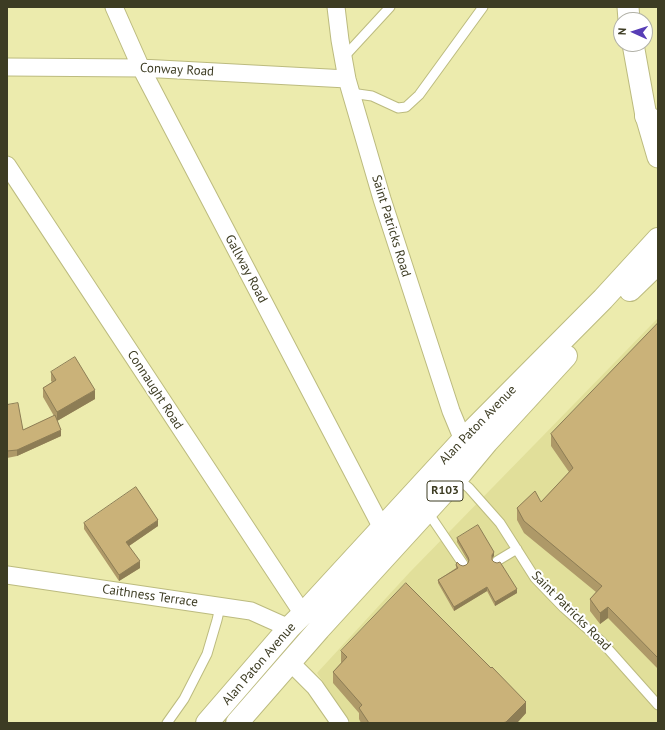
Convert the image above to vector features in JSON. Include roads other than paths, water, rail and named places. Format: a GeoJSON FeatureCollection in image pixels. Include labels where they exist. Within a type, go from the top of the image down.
{"type":"FeatureCollection","features":[{"type":"Feature","properties":{"kind":"main road","name":"Alan Paton Avenue"},"geometry":{"type":"LineString","coordinates":[[207,723],[296,621],[463,440],[603,299],[658,239]]}},
{"type":"Feature","properties":{"kind":"main road","name":"Alan Paton Avenue"},"geometry":{"type":"LineString","coordinates":[[237,723],[319,629],[457,478],[487,442],[582,339],[658,263]]}},
{"type":"Feature","properties":{"kind":"street","name":"Gallway Road"},"geometry":{"type":"LineString","coordinates":[[114,7],[141,68],[382,528]]}},
{"type":"Feature","properties":{"kind":"street","name":"Saint Patricks Road"},"geometry":{"type":"LineString","coordinates":[[336,7],[343,58],[349,86],[384,206],[448,403],[463,440]]}},
{"type":"Feature","properties":{"kind":"street"},"geometry":{"type":"LineString","coordinates":[[635,52],[652,120],[658,157]]}},
{"type":"Feature","properties":{"kind":"street","name":"Conway Road"},"geometry":{"type":"LineString","coordinates":[[7,67],[141,68],[349,86]]}},
{"type":"Feature","properties":{"kind":"street","name":"Connaught Road"},"geometry":{"type":"LineString","coordinates":[[7,165],[296,621]]}},
{"type":"Feature","properties":{"kind":"street","name":"Caithness Terrace"},"geometry":{"type":"LineString","coordinates":[[7,575],[220,606],[296,621]]}},
{"type":"Feature","properties":{"kind":"street"},"geometry":{"type":"LineString","coordinates":[[290,662],[315,687],[340,723]]}},
{"type":"Feature","properties":{"kind":"lane"},"geometry":{"type":"LineString","coordinates":[[343,58],[390,7]]}},
{"type":"Feature","properties":{"kind":"lane"},"geometry":{"type":"LineString","coordinates":[[349,86],[398,108],[406,107],[419,96],[483,7]]}},
{"type":"Feature","properties":{"kind":"lane","name":"Saint Patricks Road"},"geometry":{"type":"LineString","coordinates":[[457,478],[469,488],[500,523],[535,578],[564,608],[601,641],[658,705]]}},
{"type":"Feature","properties":{"kind":"lane"},"geometry":{"type":"LineString","coordinates":[[427,511],[463,564]]}},
{"type":"Feature","properties":{"kind":"lane"},"geometry":{"type":"LineString","coordinates":[[497,561],[517,549]]}},
{"type":"Feature","properties":{"kind":"lane"},"geometry":{"type":"LineString","coordinates":[[167,723],[184,699],[207,654],[220,606]]}}]}
